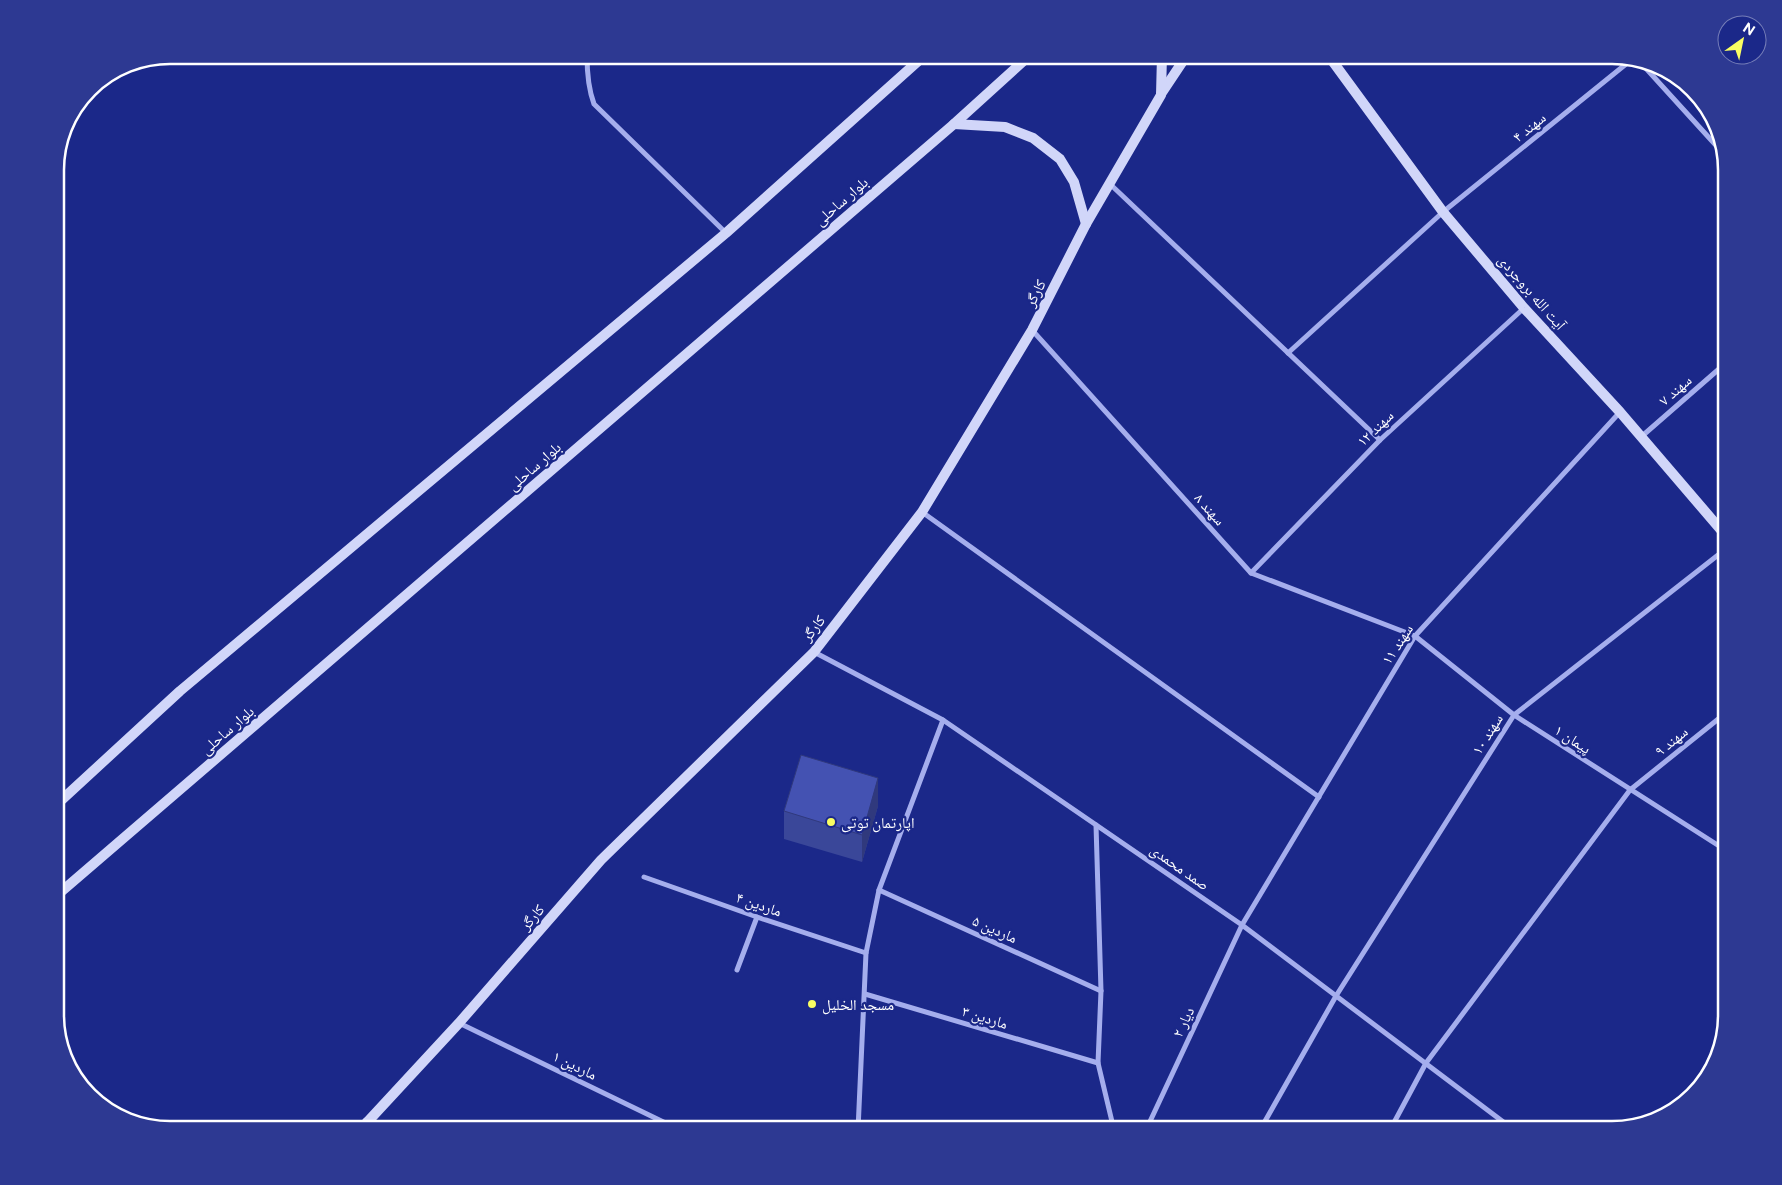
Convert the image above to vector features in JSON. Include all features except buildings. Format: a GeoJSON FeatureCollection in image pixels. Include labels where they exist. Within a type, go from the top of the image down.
{"type":"FeatureCollection","features":[{"type":"Feature","properties":{"kind":"main road"},"geometry":{"type":"LineString","coordinates":[[64,798],[180,691],[726,233],[915,64]]}},
{"type":"Feature","properties":{"kind":"main road","name":"بلوار ساحلی"},"geometry":{"type":"LineString","coordinates":[[64,889],[954,124],[1020,64]]}},
{"type":"Feature","properties":{"kind":"main road","name":"کارگر"},"geometry":{"type":"LineString","coordinates":[[368,1121],[459,1023],[601,860],[814,652],[922,512],[1032,330],[1086,224],[1161,95],[1162,64]]}},
{"type":"Feature","properties":{"kind":"main road"},"geometry":{"type":"LineString","coordinates":[[1161,95],[1181,64]]}},
{"type":"Feature","properties":{"kind":"main road","name":"آیت الله بروجردی"},"geometry":{"type":"LineString","coordinates":[[1335,64],[1443,212],[1524,308],[1620,412],[1718,527]]}},
{"type":"Feature","properties":{"kind":"main road"},"geometry":{"type":"LineString","coordinates":[[954,124],[1005,127],[1033,138],[1060,159],[1074,182],[1086,224]]}},
{"type":"Feature","properties":{"kind":"street"},"geometry":{"type":"LineString","coordinates":[[587,64],[589,91],[594,104],[726,233]]}},
{"type":"Feature","properties":{"kind":"street","name":"سهند ۴"},"geometry":{"type":"LineString","coordinates":[[1288,352],[1443,212],[1625,65]]}},
{"type":"Feature","properties":{"kind":"street"},"geometry":{"type":"LineString","coordinates":[[1647,70],[1715,145]]}},
{"type":"Feature","properties":{"kind":"street"},"geometry":{"type":"LineString","coordinates":[[1110,184],[1380,440]]}},
{"type":"Feature","properties":{"kind":"street","name":"سهند ۱۲"},"geometry":{"type":"LineString","coordinates":[[1251,574],[1380,440],[1524,308]]}},
{"type":"Feature","properties":{"kind":"street","name":"سهند ۸"},"geometry":{"type":"LineString","coordinates":[[1032,330],[1251,574],[1415,636]]}},
{"type":"Feature","properties":{"kind":"street","name":"سهند ۷"},"geometry":{"type":"LineString","coordinates":[[1640,437],[1718,370]]}},
{"type":"Feature","properties":{"kind":"street","name":"سهند ۱۱"},"geometry":{"type":"LineString","coordinates":[[1242,925],[1415,636],[1620,412]]}},
{"type":"Feature","properties":{"kind":"street"},"geometry":{"type":"LineString","coordinates":[[922,512],[1319,797]]}},
{"type":"Feature","properties":{"kind":"street","name":"سهند ۱۰"},"geometry":{"type":"LineString","coordinates":[[1265,1121],[1336,996],[1514,716],[1718,555]]}},
{"type":"Feature","properties":{"kind":"street","name":"پیمان ۱"},"geometry":{"type":"LineString","coordinates":[[1415,636],[1514,716],[1718,845]]}},
{"type":"Feature","properties":{"kind":"street","name":"صمد محمدی"},"geometry":{"type":"LineString","coordinates":[[814,652],[943,720],[1242,925],[1502,1121]]}},
{"type":"Feature","properties":{"kind":"street","name":"سهند ۹"},"geometry":{"type":"LineString","coordinates":[[1395,1121],[1426,1064],[1630,790],[1718,719]]}},
{"type":"Feature","properties":{"kind":"street"},"geometry":{"type":"LineString","coordinates":[[858,1121],[866,953],[879,890],[943,720]]}},
{"type":"Feature","properties":{"kind":"street"},"geometry":{"type":"LineString","coordinates":[[1096,825],[1101,991],[1098,1063],[1112,1121]]}},
{"type":"Feature","properties":{"kind":"street","name":"ماردین ۴"},"geometry":{"type":"LineString","coordinates":[[644,877],[866,953]]}},
{"type":"Feature","properties":{"kind":"street","name":"ماردین ۵"},"geometry":{"type":"LineString","coordinates":[[879,890],[1101,991]]}},
{"type":"Feature","properties":{"kind":"street"},"geometry":{"type":"LineString","coordinates":[[737,970],[758,917]]}},
{"type":"Feature","properties":{"kind":"street","name":"دیار ۲"},"geometry":{"type":"LineString","coordinates":[[1150,1121],[1242,925]]}},
{"type":"Feature","properties":{"kind":"street","name":"ماردین ۳"},"geometry":{"type":"LineString","coordinates":[[864,994],[1098,1063]]}},
{"type":"Feature","properties":{"kind":"street","name":"ماردین ۱"},"geometry":{"type":"LineString","coordinates":[[459,1023],[661,1121]]}},
{"type":"Feature","properties":{"kind":"place","name":"اپارتمان توتی"},"geometry":{"type":"Point","coordinates":[831,822]}},
{"type":"Feature","properties":{"kind":"place","name":"مسجد الخلیل"},"geometry":{"type":"Point","coordinates":[812,1004]}}]}
